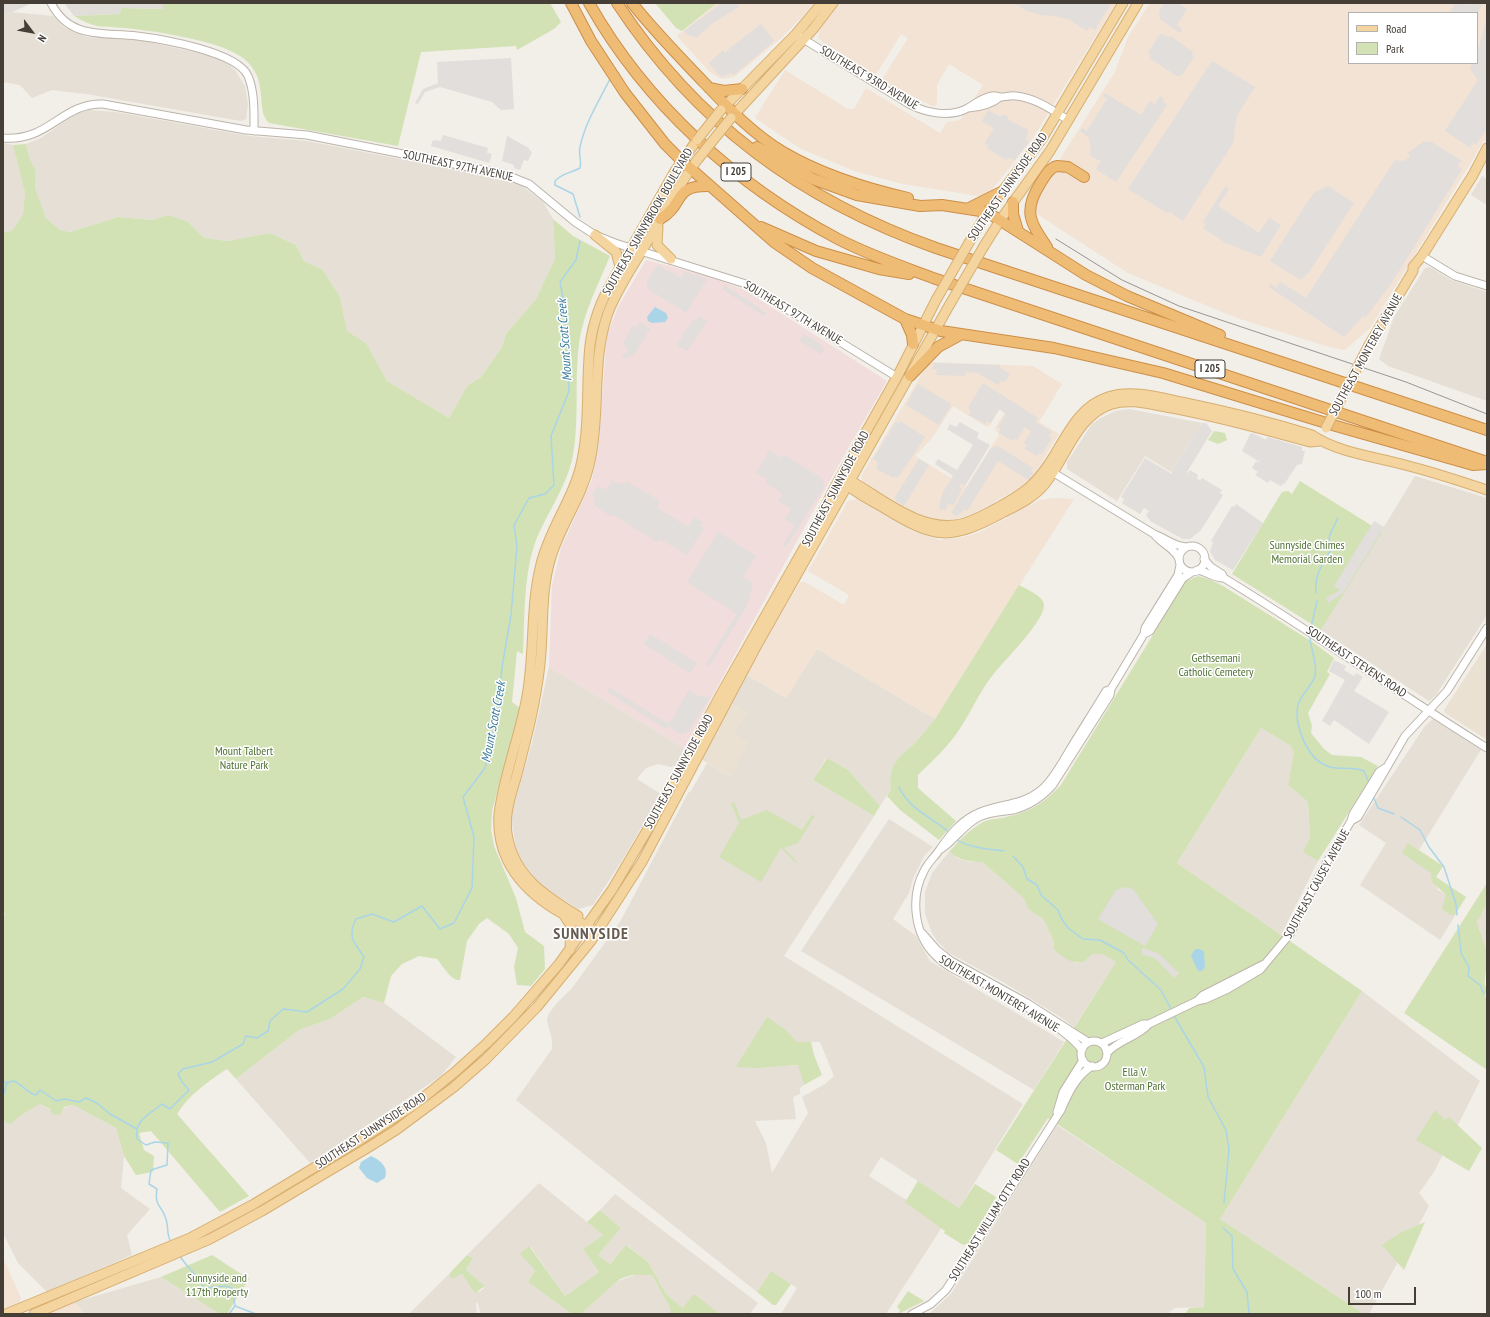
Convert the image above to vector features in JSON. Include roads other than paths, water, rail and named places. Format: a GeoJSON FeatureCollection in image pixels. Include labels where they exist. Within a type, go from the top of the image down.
{"type":"FeatureCollection","features":[{"type":"Feature","properties":{"kind":"highway"},"geometry":{"type":"LineString","coordinates":[[571,3],[591,41],[612,74],[642,115],[690,170],[754,224],[762,234],[812,268],[905,318],[935,330],[960,335],[1054,348],[1127,364],[1163,373],[1336,426],[1473,465],[1487,463]]}},
{"type":"Feature","properties":{"kind":"highway","name":"I 205"},"geometry":{"type":"LineString","coordinates":[[589,3],[617,47],[655,95],[691,132],[737,174],[788,210],[839,239],[889,262],[933,278],[1487,463]]}},
{"type":"Feature","properties":{"kind":"highway","name":"I 205"},"geometry":{"type":"LineString","coordinates":[[618,3],[650,50],[671,75],[727,130],[796,182],[847,211],[888,230],[998,269],[1230,343],[1487,430]]}},
{"type":"Feature","properties":{"kind":"highway"},"geometry":{"type":"LineString","coordinates":[[632,3],[656,32],[709,88],[724,108],[782,151],[818,170],[852,183],[929,205]]}},
{"type":"Feature","properties":{"kind":"highway"},"geometry":{"type":"LineString","coordinates":[[709,88],[724,91],[742,89]]}},
{"type":"Feature","properties":{"kind":"highway"},"geometry":{"type":"LineString","coordinates":[[727,130],[813,179],[840,190],[879,200],[920,206],[929,205],[967,208],[987,212],[1001,219],[1050,252],[1108,286],[1218,334],[1230,343]]}},
{"type":"Feature","properties":{"kind":"highway"},"geometry":{"type":"LineString","coordinates":[[1050,252],[1031,221],[1030,209],[1033,198],[1046,175],[1054,167],[1063,166],[1084,178]]}},
{"type":"Feature","properties":{"kind":"highway"},"geometry":{"type":"LineString","coordinates":[[659,221],[671,214],[680,197],[688,189],[696,186],[709,186]]}},
{"type":"Feature","properties":{"kind":"highway"},"geometry":{"type":"LineString","coordinates":[[967,208],[1001,192]]}},
{"type":"Feature","properties":{"kind":"highway"},"geometry":{"type":"LineString","coordinates":[[1013,202],[1013,214],[1018,231]]}},
{"type":"Feature","properties":{"kind":"highway"},"geometry":{"type":"LineString","coordinates":[[754,224],[816,251],[879,269],[933,278]]}},
{"type":"Feature","properties":{"kind":"highway"},"geometry":{"type":"LineString","coordinates":[[905,318],[912,334],[913,344]]}},
{"type":"Feature","properties":{"kind":"highway"},"geometry":{"type":"LineString","coordinates":[[910,376],[938,347],[960,335]]}},
{"type":"Feature","properties":{"kind":"main road","name":"SOUTHEAST SUNNYBROOK BOULEVARD"},"geometry":{"type":"LineString","coordinates":[[576,491],[585,444],[590,344],[595,320],[605,294],[688,151],[742,89],[800,37],[822,3]]}},
{"type":"Feature","properties":{"kind":"main road","name":"SOUTHEAST SUNNYBROOK BOULEVARD"},"geometry":{"type":"LineString","coordinates":[[589,925],[564,915],[531,893],[512,870],[503,853],[498,821],[534,708],[540,663],[543,596],[547,572],[554,546],[568,508],[590,463],[594,426],[598,354],[602,330],[615,298],[690,170],[733,116],[800,37],[833,3]]}},
{"type":"Feature","properties":{"kind":"main road","name":"SOUTHEAST SUNNYSIDE ROAD"},"geometry":{"type":"LineString","coordinates":[[34,1314],[168,1258],[360,1140],[414,1105],[488,1043],[526,1003],[570,950],[589,925],[612,890],[652,822],[813,532],[840,479],[897,377],[922,325],[970,241],[987,212],[1028,158],[1058,113],[1122,3]]}},
{"type":"Feature","properties":{"kind":"main road","name":"SOUTHEAST SUNNYSIDE ROAD"},"geometry":{"type":"LineString","coordinates":[[6,1314],[163,1249],[192,1242],[262,1211],[396,1130],[445,1094],[486,1059],[537,1007],[599,931],[651,847],[757,645],[950,304],[1001,219],[1047,155],[1138,3]]}},
{"type":"Feature","properties":{"kind":"main road","name":"SOUTHEAST MONTEREY AVENUE"},"geometry":{"type":"LineString","coordinates":[[1320,441],[1369,345],[1413,271],[1417,270],[1420,265],[1422,256],[1483,161],[1481,158],[1487,148]]}},
{"type":"Feature","properties":{"kind":"main road"},"geometry":{"type":"LineString","coordinates":[[659,221],[657,246],[671,259]]}},
{"type":"Feature","properties":{"kind":"main road"},"geometry":{"type":"LineString","coordinates":[[595,235],[616,252],[620,267]]}},
{"type":"Feature","properties":{"kind":"main road"},"geometry":{"type":"LineString","coordinates":[[588,380],[592,389],[591,423],[594,426]]}},
{"type":"Feature","properties":{"kind":"main road"},"geometry":{"type":"LineString","coordinates":[[840,479],[915,526],[931,532],[953,532],[979,525],[1028,499],[1043,486],[1049,470],[1073,424],[1082,413],[1101,400],[1126,394],[1236,413],[1312,434],[1320,441],[1487,490]]}},
{"type":"Feature","properties":{"kind":"main road"},"geometry":{"type":"LineString","coordinates":[[757,645],[755,642],[761,632],[760,626]]}},
{"type":"Feature","properties":{"kind":"main road"},"geometry":{"type":"LineString","coordinates":[[729,697],[727,693],[733,683],[732,676]]}},
{"type":"Feature","properties":{"kind":"main road","name":"SOUTHEAST SUNNYBROOK BOULEVARD"},"geometry":{"type":"LineString","coordinates":[[504,803],[508,840],[512,855],[521,871],[542,893],[599,931]]}},
{"type":"Feature","properties":{"kind":"main road"},"geometry":{"type":"LineString","coordinates":[[651,847],[648,842],[653,831],[652,822]]}},
{"type":"Feature","properties":{"kind":"main road"},"geometry":{"type":"LineString","coordinates":[[564,915],[571,926],[570,950]]}},
{"type":"Feature","properties":{"kind":"street"},"geometry":{"type":"LineString","coordinates":[[51,3],[58,15],[67,23],[84,31],[105,35],[146,37],[204,50],[231,59],[242,67],[249,77],[252,96],[254,131]]}},
{"type":"Feature","properties":{"kind":"street","name":"SOUTHEAST 93RD AVENUE"},"geometry":{"type":"LineString","coordinates":[[800,37],[919,109],[942,113],[957,112],[968,108],[978,108],[996,101],[1000,97],[1013,96],[1027,98],[1058,113],[1068,120]]}},
{"type":"Feature","properties":{"kind":"street","name":"SOUTHEAST 97TH AVENUE"},"geometry":{"type":"LineString","coordinates":[[3,138],[17,138],[36,134],[75,109],[99,104],[254,131],[307,135],[508,175],[533,186],[573,222],[595,235],[746,284],[897,377]]}},
{"type":"Feature","properties":{"kind":"street"},"geometry":{"type":"LineString","coordinates":[[1422,256],[1455,276],[1487,286]]}},
{"type":"Feature","properties":{"kind":"street"},"geometry":{"type":"LineString","coordinates":[[1049,470],[1154,534],[1163,537],[1180,547],[1195,547],[1200,549],[1204,559],[1202,566],[1194,571],[1185,570],[1175,552],[1160,542],[1154,534]]}},
{"type":"Feature","properties":{"kind":"street"},"geometry":{"type":"LineString","coordinates":[[1180,562],[1182,551],[1187,547]]}},
{"type":"Feature","properties":{"kind":"street","name":"SOUTHEAST STEVENS ROAD"},"geometry":{"type":"LineString","coordinates":[[1204,559],[1222,574],[1224,578],[1319,637],[1487,748]]}},
{"type":"Feature","properties":{"kind":"street","name":"SOUTHEAST MONTEREY AVENUE"},"geometry":{"type":"LineString","coordinates":[[1082,1050],[1066,1035],[1040,1016],[998,991],[947,965],[929,948],[923,939],[916,908],[918,888],[925,869],[944,841],[979,812],[992,807],[1019,803],[1040,791],[1053,776],[1144,634],[1145,628],[1178,575],[1180,562]]}},
{"type":"Feature","properties":{"kind":"street","name":"SOUTHEAST MONTEREY AVENUE"},"geometry":{"type":"LineString","coordinates":[[1144,634],[1150,631],[1183,578],[1194,571]]}},
{"type":"Feature","properties":{"kind":"street","name":"SOUTHEAST STEVENS ROAD"},"geometry":{"type":"LineString","coordinates":[[1194,571],[1205,572],[1220,579],[1224,578]]}},
{"type":"Feature","properties":{"kind":"street","name":"SOUTHEAST CAUSEY AVENUE"},"geometry":{"type":"LineString","coordinates":[[1107,1053],[1114,1046],[1144,1029],[1149,1024],[1244,981],[1260,970],[1280,948],[1290,934],[1320,872],[1351,821],[1358,817],[1374,779],[1379,772],[1385,768],[1410,730],[1447,691],[1487,628]]}},
{"type":"Feature","properties":{"kind":"street","name":"SOUTHEAST CAUSEY AVENUE"},"geometry":{"type":"LineString","coordinates":[[1364,801],[1376,788],[1384,775],[1385,768]]}},
{"type":"Feature","properties":{"kind":"street","name":"SOUTHEAST MONTEREY AVENUE"},"geometry":{"type":"LineString","coordinates":[[922,933],[937,950],[951,961],[1027,1002],[1088,1042]]}},
{"type":"Feature","properties":{"kind":"street","name":"SOUTHEAST CAUSEY AVENUE"},"geometry":{"type":"LineString","coordinates":[[1102,1043],[1143,1024],[1149,1024]]}},
{"type":"Feature","properties":{"kind":"street"},"geometry":{"type":"LineString","coordinates":[[1098,1041],[1102,1043],[1107,1053],[1101,1064],[1092,1066],[1083,1060],[1082,1050],[1088,1042],[1098,1041]]}},
{"type":"Feature","properties":{"kind":"street","name":"SOUTHEAST WILLIAM OTTY ROAD"},"geometry":{"type":"LineString","coordinates":[[1057,1114],[1057,1109],[1063,1092],[1083,1060]]}},
{"type":"Feature","properties":{"kind":"street","name":"SOUTHEAST WILLIAM OTTY ROAD"},"geometry":{"type":"LineString","coordinates":[[912,1314],[931,1304],[946,1290],[1057,1114],[1072,1087],[1092,1066]]}},
{"type":"Feature","properties":{"kind":"water"},"geometry":{"type":"Polygon","coordinates":[[[655,307],[666,313],[668,318],[665,322],[652,323],[648,321],[647,317],[655,307]]]}},
{"type":"Feature","properties":{"kind":"water"},"geometry":{"type":"Polygon","coordinates":[[[1195,949],[1204,951],[1205,967],[1202,971],[1198,971],[1191,956],[1195,949]]]}},
{"type":"Feature","properties":{"kind":"water"},"geometry":{"type":"Polygon","coordinates":[[[371,1156],[383,1164],[386,1170],[385,1178],[377,1183],[367,1178],[359,1168],[361,1162],[371,1156]]]}},
{"type":"Feature","properties":{"kind":"waterway","name":"Mount Scott Creek"},"geometry":{"type":"LineString","coordinates":[[580,217],[573,194],[555,185],[555,181],[558,178],[580,168],[580,150],[585,129],[610,79]]}},
{"type":"Feature","properties":{"kind":"waterway","name":"Mount Scott Creek"},"geometry":{"type":"LineString","coordinates":[[171,1242],[166,1219],[157,1203],[157,1189],[149,1184],[151,1170],[167,1165],[168,1143],[155,1142],[146,1145],[137,1139],[136,1133],[140,1122],[148,1114],[162,1104],[170,1109],[189,1090],[182,1082],[178,1074],[183,1069],[212,1062],[243,1044],[246,1036],[257,1038],[268,1031],[270,1021],[283,1009],[307,1012],[343,989],[360,969],[364,957],[352,935],[353,925],[356,919],[372,914],[394,922],[422,906],[440,929],[454,923],[472,888],[474,837],[463,797],[485,768],[498,710],[502,667],[511,615],[517,546],[514,525],[529,498],[545,494],[554,485],[551,436],[569,391],[566,314],[560,282],[576,260],[580,241]]}},
{"type":"Feature","properties":{"kind":"waterway"},"geometry":{"type":"LineString","coordinates":[[1316,593],[1317,576],[1331,550],[1329,546],[1329,538],[1338,518]]}},
{"type":"Feature","properties":{"kind":"waterway"},"geometry":{"type":"LineString","coordinates":[[1311,627],[1317,601]]}},
{"type":"Feature","properties":{"kind":"waterway"},"geometry":{"type":"LineString","coordinates":[[1310,636],[1316,671],[1314,679],[1299,702],[1297,709],[1297,718],[1302,736],[1311,753],[1323,764],[1333,768],[1354,768],[1364,771],[1369,783]]}},
{"type":"Feature","properties":{"kind":"waterway"},"geometry":{"type":"LineString","coordinates":[[899,787],[914,807],[949,832]]}},
{"type":"Feature","properties":{"kind":"waterway"},"geometry":{"type":"LineString","coordinates":[[1373,796],[1378,808],[1394,814]]}},
{"type":"Feature","properties":{"kind":"waterway"},"geometry":{"type":"LineString","coordinates":[[1401,817],[1420,830],[1429,847],[1444,867],[1456,904],[1457,915]]}},
{"type":"Feature","properties":{"kind":"waterway"},"geometry":{"type":"LineString","coordinates":[[956,839],[973,846],[1004,851]]}},
{"type":"Feature","properties":{"kind":"waterway"},"geometry":{"type":"LineString","coordinates":[[1013,856],[1023,867],[1027,879],[1037,885],[1041,895],[1058,910],[1061,918],[1068,928],[1083,939],[1100,940],[1124,953],[1128,960],[1161,990],[1172,1011]]}},
{"type":"Feature","properties":{"kind":"waterway"},"geometry":{"type":"LineString","coordinates":[[1458,925],[1461,953],[1469,967],[1468,976],[1480,985],[1484,994]]}},
{"type":"Feature","properties":{"kind":"waterway"},"geometry":{"type":"LineString","coordinates":[[1173,1014],[1204,1067],[1208,1097],[1226,1130],[1229,1149],[1224,1203]]}},
{"type":"Feature","properties":{"kind":"waterway"},"geometry":{"type":"LineString","coordinates":[[3,1081],[6,1083],[14,1081],[30,1093],[36,1095],[40,1090],[56,1101],[65,1099],[79,1102],[86,1098],[97,1103],[110,1114],[137,1129]]}},
{"type":"Feature","properties":{"kind":"waterway"},"geometry":{"type":"LineString","coordinates":[[3,1096],[7,1083]]}},
{"type":"Feature","properties":{"kind":"waterway"},"geometry":{"type":"LineString","coordinates":[[1223,1228],[1232,1236],[1233,1269],[1247,1292],[1249,1314]]}},
{"type":"Feature","properties":{"kind":"waterway","name":"Mount Scott Creek"},"geometry":{"type":"LineString","coordinates":[[179,1255],[204,1288],[225,1286],[232,1288],[235,1306],[256,1314]]}},
{"type":"Feature","properties":{"kind":"waterway"},"geometry":{"type":"LineString","coordinates":[[229,1314],[235,1306]]}},
{"type":"Feature","properties":{"kind":"tram line"},"geometry":{"type":"LineString","coordinates":[[1056,239],[1122,280],[1179,306],[1406,382],[1487,414]]}},
{"type":"Feature","properties":{"kind":"district","name":"SUNNYSIDE"},"geometry":{"type":"Point","coordinates":[591,934]}},
{"type":"Feature","properties":{"kind":"park label","name":"Sunnyside Chimes Memorial Garden"},"geometry":{"type":"Point","coordinates":[1307,553]}},
{"type":"Feature","properties":{"kind":"park label","name":"Gethsemani Catholic Cemetery"},"geometry":{"type":"Point","coordinates":[1216,666]}},
{"type":"Feature","properties":{"kind":"park label","name":"Mount Talbert Nature Park"},"geometry":{"type":"Point","coordinates":[244,759]}},
{"type":"Feature","properties":{"kind":"park label","name":"Ella V. Osterman Park"},"geometry":{"type":"Point","coordinates":[1135,1080]}},
{"type":"Feature","properties":{"kind":"park label","name":"Sunnyside and 117th Property"},"geometry":{"type":"Point","coordinates":[217,1286]}}]}
